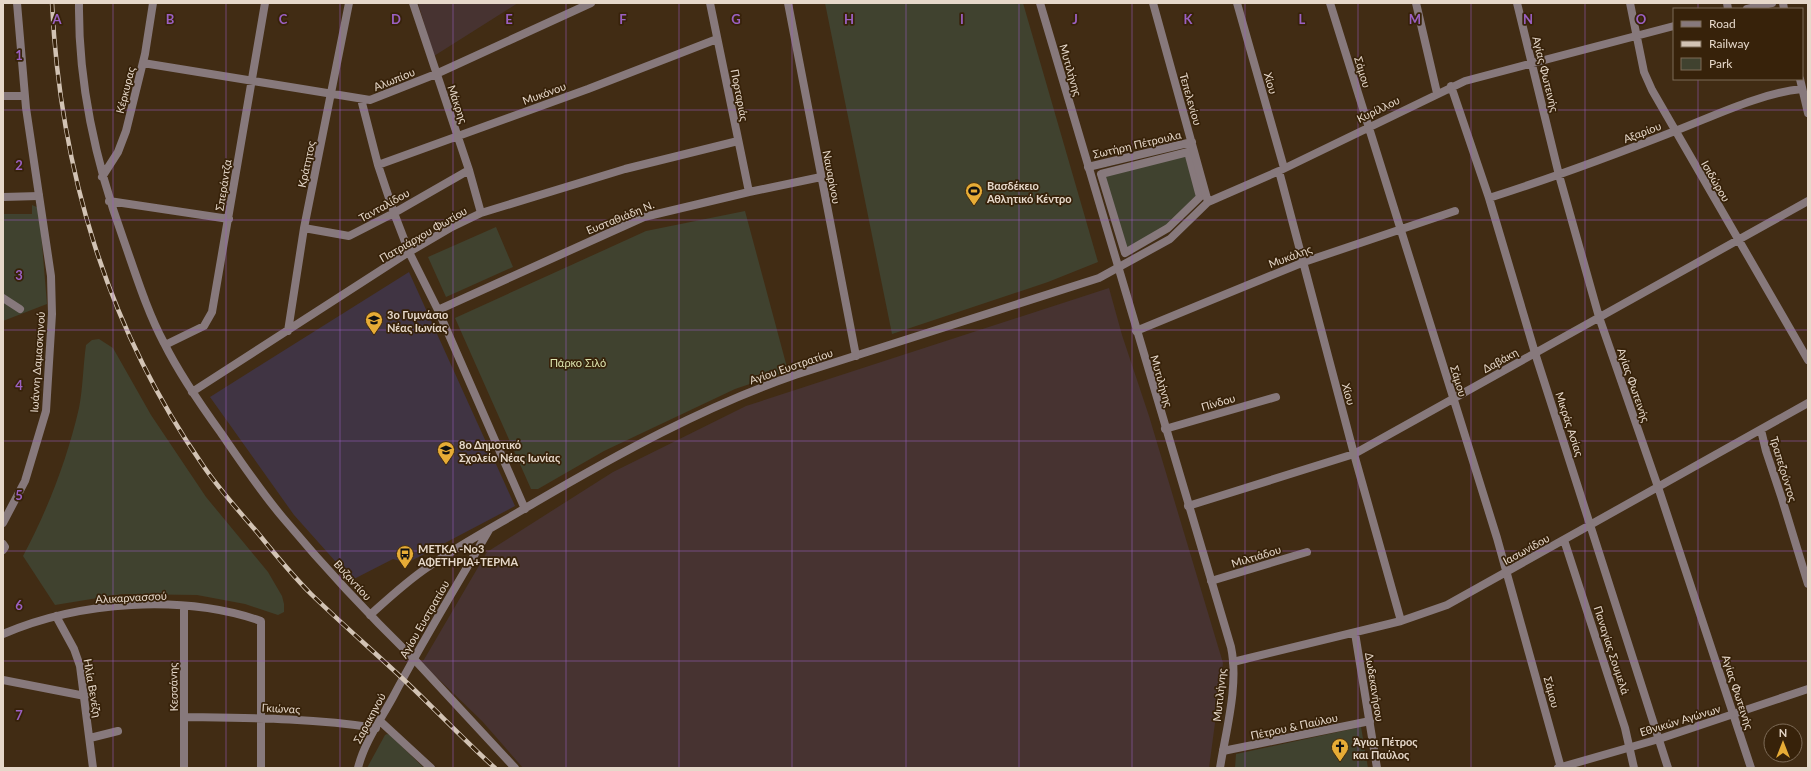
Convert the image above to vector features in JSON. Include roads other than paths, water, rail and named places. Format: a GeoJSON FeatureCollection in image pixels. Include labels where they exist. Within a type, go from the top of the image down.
{"type":"FeatureCollection","features":[{"type":"Feature","properties":{"kind":"street","name":"Ιωάννη Δαμασκηνού"},"geometry":{"type":"LineString","coordinates":[[3,523],[14,504],[30,465],[46,411],[52,303],[51,276],[25,96],[16,3]]}},
{"type":"Feature","properties":{"kind":"street"},"geometry":{"type":"LineString","coordinates":[[79,3],[78,36],[94,147],[109,201],[154,323],[165,345]]}},
{"type":"Feature","properties":{"kind":"street","name":"Κέρκυρας"},"geometry":{"type":"LineString","coordinates":[[102,177],[118,152],[126,131],[143,63],[153,3]]}},
{"type":"Feature","properties":{"kind":"street","name":"Σπεράντζα"},"geometry":{"type":"LineString","coordinates":[[165,345],[204,326],[211,316],[229,219],[251,81],[266,3]]}},
{"type":"Feature","properties":{"kind":"street","name":"Κράτητος"},"geometry":{"type":"LineString","coordinates":[[288,331],[304,228],[349,3]]}},
{"type":"Feature","properties":{"kind":"street","name":"Μάκρης"},"geometry":{"type":"LineString","coordinates":[[413,3],[469,170],[481,213]]}},
{"type":"Feature","properties":{"kind":"street","name":"Αλωπίου"},"geometry":{"type":"LineString","coordinates":[[143,63],[361,99],[375,99],[436,74],[591,3]]}},
{"type":"Feature","properties":{"kind":"street","name":"Πορταριάς"},"geometry":{"type":"LineString","coordinates":[[710,3],[749,192]]}},
{"type":"Feature","properties":{"kind":"street","name":"Ναυαρίνου"},"geometry":{"type":"LineString","coordinates":[[788,3],[856,356]]}},
{"type":"Feature","properties":{"kind":"street","name":"Μυτιλήνης"},"geometry":{"type":"LineString","coordinates":[[1040,3],[1165,429],[1231,647],[1234,662],[1232,688],[1220,768]]}},
{"type":"Feature","properties":{"kind":"street","name":"Τεπελενίου"},"geometry":{"type":"LineString","coordinates":[[1153,3],[1208,202]]}},
{"type":"Feature","properties":{"kind":"street","name":"Χίου"},"geometry":{"type":"LineString","coordinates":[[1237,3],[1282,169],[1304,262],[1354,454],[1401,621]]}},
{"type":"Feature","properties":{"kind":"street","name":"Σάμου"},"geometry":{"type":"LineString","coordinates":[[1330,3],[1507,572],[1560,768]]}},
{"type":"Feature","properties":{"kind":"street"},"geometry":{"type":"LineString","coordinates":[[1416,3],[1437,93]]}},
{"type":"Feature","properties":{"kind":"street","name":"Αγίας Φωτεινής"},"geometry":{"type":"LineString","coordinates":[[1517,3],[1559,175],[1599,317],[1658,487],[1752,768]]}},
{"type":"Feature","properties":{"kind":"street","name":"Ισιδώρου"},"geometry":{"type":"LineString","coordinates":[[1630,3],[1636,36],[1649,84],[1808,360]]}},
{"type":"Feature","properties":{"kind":"street"},"geometry":{"type":"LineString","coordinates":[[1751,8],[1772,3]]}},
{"type":"Feature","properties":{"kind":"street","name":"Κυρίλλου"},"geometry":{"type":"LineString","coordinates":[[1118,269],[1170,239],[1208,202],[1282,169],[1451,86],[1473,78],[1532,62],[1673,26]]}},
{"type":"Feature","properties":{"kind":"street","name":"Μυκόνου"},"geometry":{"type":"LineString","coordinates":[[378,165],[588,89],[717,39]]}},
{"type":"Feature","properties":{"kind":"street"},"geometry":{"type":"LineString","coordinates":[[1800,80],[1808,113]]}},
{"type":"Feature","properties":{"kind":"street","name":"Μικράς Ασίας"},"geometry":{"type":"LineString","coordinates":[[1451,86],[1489,198],[1535,353],[1668,768]]}},
{"type":"Feature","properties":{"kind":"street","name":"Αξαρίου"},"geometry":{"type":"LineString","coordinates":[[1489,198],[1559,175],[1785,91],[1802,89]]}},
{"type":"Feature","properties":{"kind":"street"},"geometry":{"type":"LineString","coordinates":[[3,96],[25,96]]}},
{"type":"Feature","properties":{"kind":"street"},"geometry":{"type":"LineString","coordinates":[[361,99],[378,165],[409,252],[438,310],[525,509]]}},
{"type":"Feature","properties":{"kind":"street","name":"Πατριάρχου Φωτίου"},"geometry":{"type":"LineString","coordinates":[[192,392],[409,252],[450,228],[481,213],[625,169],[738,141]]}},
{"type":"Feature","properties":{"kind":"street","name":"Σωτήρη Πέτρουλα"},"geometry":{"type":"LineString","coordinates":[[1088,167],[1192,142]]}},
{"type":"Feature","properties":{"kind":"street"},"geometry":{"type":"LineString","coordinates":[[1188,152],[1200,197],[1168,228],[1125,253],[1101,174],[1188,152]]}},
{"type":"Feature","properties":{"kind":"street","name":"Τανταλίδου"},"geometry":{"type":"LineString","coordinates":[[304,228],[349,236],[394,213],[469,170]]}},
{"type":"Feature","properties":{"kind":"street","name":"Ευσταθιάδη Ν."},"geometry":{"type":"LineString","coordinates":[[438,310],[644,217],[749,192],[821,177]]}},
{"type":"Feature","properties":{"kind":"street"},"geometry":{"type":"LineString","coordinates":[[3,197],[39,196]]}},
{"type":"Feature","properties":{"kind":"street"},"geometry":{"type":"LineString","coordinates":[[109,201],[229,219]]}},
{"type":"Feature","properties":{"kind":"street","name":"Δαβάκη"},"geometry":{"type":"LineString","coordinates":[[1188,506],[1354,454],[1808,201]]}},
{"type":"Feature","properties":{"kind":"street","name":"Μυκάλης"},"geometry":{"type":"LineString","coordinates":[[1136,330],[1304,262],[1400,228],[1455,211]]}},
{"type":"Feature","properties":{"kind":"street","name":"Αγίου Ευστρατίου"},"geometry":{"type":"LineString","coordinates":[[370,615],[404,584],[427,567],[612,458],[719,404],[759,387],[1072,288],[1118,269]]}},
{"type":"Feature","properties":{"kind":"street"},"geometry":{"type":"LineString","coordinates":[[3,298],[20,309]]}},
{"type":"Feature","properties":{"kind":"street","name":"Βυζαντίου"},"geometry":{"type":"LineString","coordinates":[[165,345],[192,392],[249,474],[283,518],[370,615],[413,658],[515,768]]}},
{"type":"Feature","properties":{"kind":"street","name":"Πίνδου"},"geometry":{"type":"LineString","coordinates":[[1165,429],[1276,397]]}},
{"type":"Feature","properties":{"kind":"street","name":"Ιασωνίδου"},"geometry":{"type":"LineString","coordinates":[[1234,662],[1401,621],[1447,605],[1808,403]]}},
{"type":"Feature","properties":{"kind":"street","name":"Τραπεζούντος"},"geometry":{"type":"LineString","coordinates":[[1761,430],[1766,451],[1808,584]]}},
{"type":"Feature","properties":{"kind":"street","name":"Αγίου Ευστρατίου"},"geometry":{"type":"LineString","coordinates":[[403,679],[413,658],[490,529]]}},
{"type":"Feature","properties":{"kind":"street","name":"Παναγίας Σουμελά"},"geometry":{"type":"LineString","coordinates":[[1564,540],[1622,719],[1634,768]]}},
{"type":"Feature","properties":{"kind":"street","name":"Μιλτιάδου"},"geometry":{"type":"LineString","coordinates":[[1211,581],[1307,552]]}},
{"type":"Feature","properties":{"kind":"street","name":"Αλικαρνασσού"},"geometry":{"type":"LineString","coordinates":[[3,634],[56,616],[85,610],[120,606],[184,606],[231,613],[261,621],[261,718]]}},
{"type":"Feature","properties":{"kind":"street","name":"Κεσσάνης"},"geometry":{"type":"LineString","coordinates":[[184,606],[184,768]]}},
{"type":"Feature","properties":{"kind":"street","name":"Ηλία Βενέζη"},"geometry":{"type":"LineString","coordinates":[[56,616],[78,659],[85,696],[93,768]]}},
{"type":"Feature","properties":{"kind":"street","name":"Δωδεκανήσου"},"geometry":{"type":"LineString","coordinates":[[1355,633],[1377,768]]}},
{"type":"Feature","properties":{"kind":"street","name":"Σαρακηνού"},"geometry":{"type":"LineString","coordinates":[[358,768],[378,725],[403,679]]}},
{"type":"Feature","properties":{"kind":"street"},"geometry":{"type":"LineString","coordinates":[[3,680],[85,696]]}},
{"type":"Feature","properties":{"kind":"street","name":"Εθνικών Αγώνων"},"geometry":{"type":"LineString","coordinates":[[1560,768],[1659,739],[1808,689]]}},
{"type":"Feature","properties":{"kind":"street","name":"Γκιώνας"},"geometry":{"type":"LineString","coordinates":[[185,717],[261,718],[378,725]]}},
{"type":"Feature","properties":{"kind":"street"},"geometry":{"type":"LineString","coordinates":[[261,718],[261,768]]}},
{"type":"Feature","properties":{"kind":"street","name":"Πέτρου & Παύλου"},"geometry":{"type":"LineString","coordinates":[[1223,751],[1370,721]]}},
{"type":"Feature","properties":{"kind":"street"},"geometry":{"type":"LineString","coordinates":[[378,725],[431,768]]}},
{"type":"Feature","properties":{"kind":"street"},"geometry":{"type":"LineString","coordinates":[[90,738],[118,731]]}},
{"type":"Feature","properties":{"kind":"railway"},"geometry":{"type":"LineString","coordinates":[[52,3],[57,65],[65,126],[78,186],[94,244],[115,302],[140,358],[169,412],[215,482],[283,564],[322,605],[414,689],[495,768]]}},
{"type":"Feature","properties":{"kind":"place","name":"Βασδέκειο Αθλητικό Κέντρο"},"geometry":{"type":"Point","coordinates":[974,206]}},
{"type":"Feature","properties":{"kind":"place","name":"3ο Γυμνάσιο Νέας Ιωνίας"},"geometry":{"type":"Point","coordinates":[374,335]}},
{"type":"Feature","properties":{"kind":"place","name":"8ο Δημοτικό Σχολείο Νέας Ιωνίας"},"geometry":{"type":"Point","coordinates":[446,465]}},
{"type":"Feature","properties":{"kind":"place","name":"ΜΕΤΚΑ -Νο3 ΑΦΕΤΗΡΙΑ+ΤΕΡΜΑ"},"geometry":{"type":"Point","coordinates":[405,569]}},
{"type":"Feature","properties":{"kind":"place","name":"Άγιοι Πέτρος και Παύλος"},"geometry":{"type":"Point","coordinates":[1340,762]}},
{"type":"Feature","properties":{"kind":"park label","name":"Πάρκο Σιλό"},"geometry":{"type":"Point","coordinates":[578,362]}}]}
